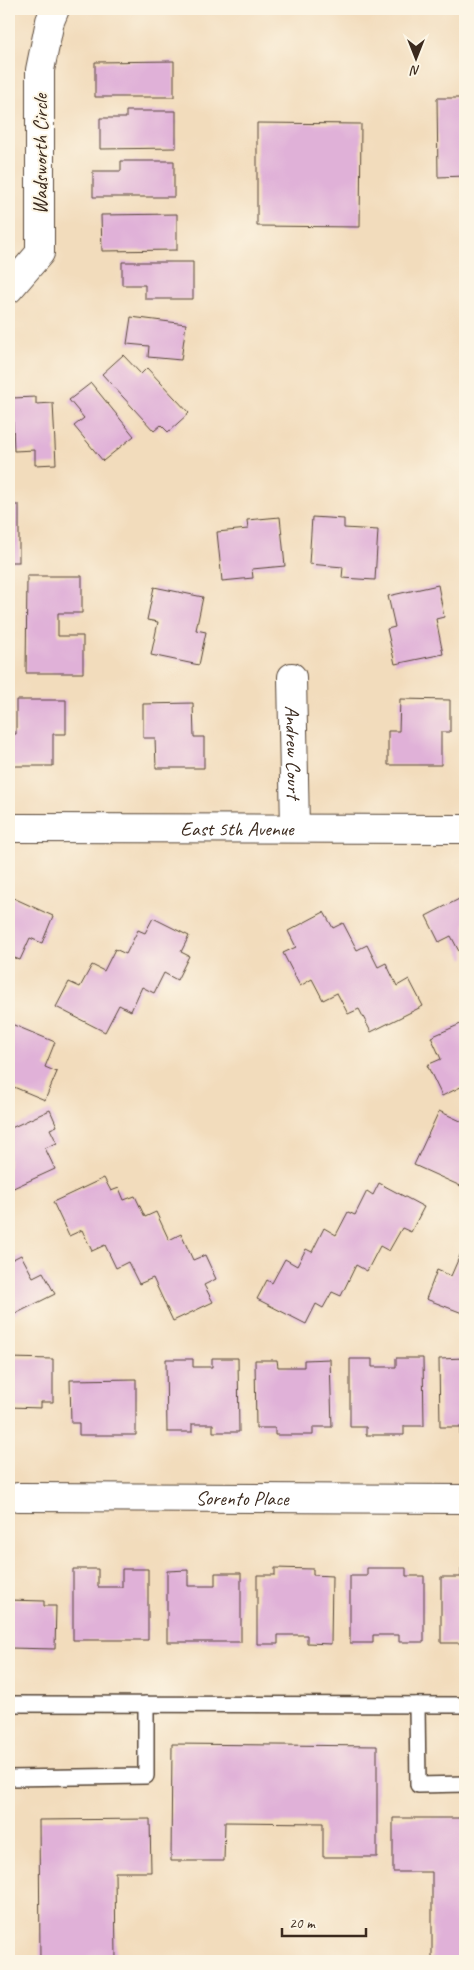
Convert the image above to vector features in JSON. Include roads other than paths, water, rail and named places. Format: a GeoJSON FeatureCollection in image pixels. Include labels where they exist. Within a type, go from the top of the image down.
{"type":"FeatureCollection","features":[{"type":"Feature","properties":{"kind":"street","name":"Wadsworth Circle"},"geometry":{"type":"LineString","coordinates":[[9,290],[40,253],[40,70],[50,21],[55,9]]}},
{"type":"Feature","properties":{"kind":"street","name":"Andrew Court"},"geometry":{"type":"LineString","coordinates":[[292,677],[295,828]]}},
{"type":"Feature","properties":{"kind":"street","name":"East 5th Avenue"},"geometry":{"type":"LineString","coordinates":[[9,828],[465,829]]}},
{"type":"Feature","properties":{"kind":"street","name":"Sorento Place"},"geometry":{"type":"LineString","coordinates":[[18,1497],[465,1499]]}},
{"type":"Feature","properties":{"kind":"lane"},"geometry":{"type":"LineString","coordinates":[[9,1704],[465,1705]]}},
{"type":"Feature","properties":{"kind":"lane"},"geometry":{"type":"LineString","coordinates":[[9,1778],[146,1776],[146,1704]]}},
{"type":"Feature","properties":{"kind":"lane"},"geometry":{"type":"LineString","coordinates":[[417,1705],[418,1785],[465,1784]]}}]}
